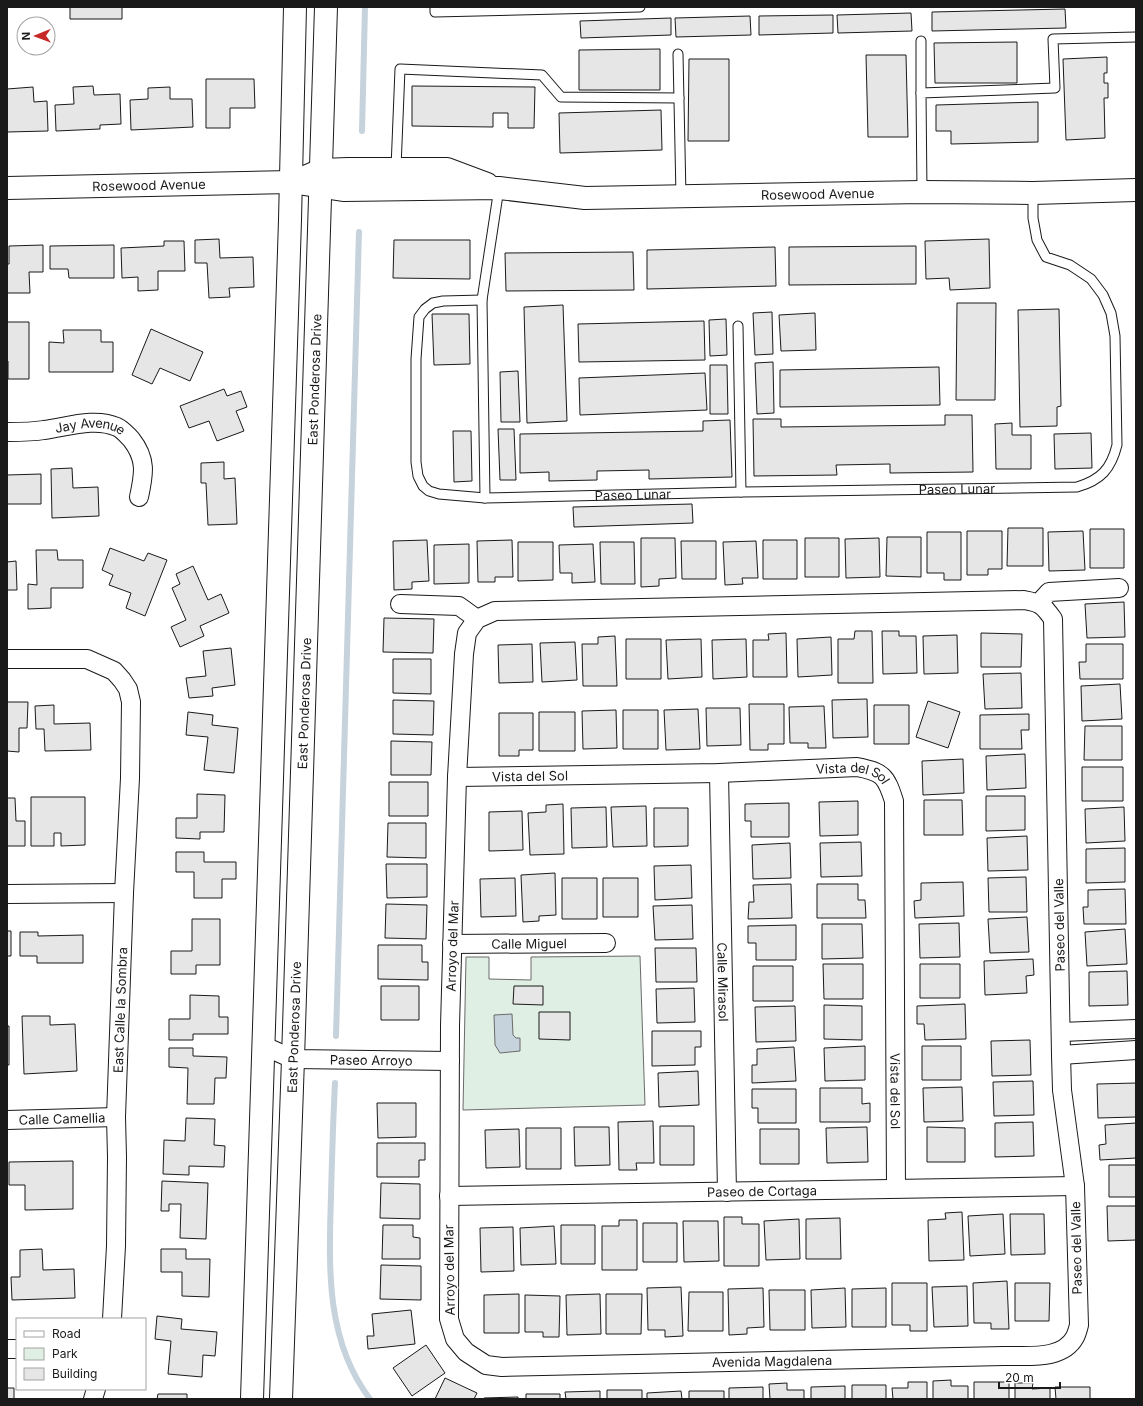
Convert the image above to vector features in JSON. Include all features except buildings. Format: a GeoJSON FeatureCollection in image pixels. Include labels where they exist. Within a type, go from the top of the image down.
{"type":"FeatureCollection","features":[{"type":"Feature","properties":{"kind":"main road"},"geometry":{"type":"LineString","coordinates":[[252,1399],[296,7]]}},
{"type":"Feature","properties":{"kind":"main road","name":"East Ponderosa Drive"},"geometry":{"type":"LineString","coordinates":[[281,1399],[326,7]]}},
{"type":"Feature","properties":{"kind":"main road","name":"Rosewood Avenue"},"geometry":{"type":"LineString","coordinates":[[7,188],[291,182],[396,168],[447,169],[499,188]]}},
{"type":"Feature","properties":{"kind":"main road","name":"Rosewood Avenue"},"geometry":{"type":"LineString","coordinates":[[321,179],[343,190],[499,188],[585,198],[681,198],[922,192],[1033,193],[1136,190]]}},
{"type":"Feature","properties":{"kind":"street","name":"Jay Avenue"},"geometry":{"type":"LineString","coordinates":[[7,432],[42,430],[91,423],[104,423],[118,427],[138,448],[142,459],[144,474],[138,497]]}},
{"type":"Feature","properties":{"kind":"street"},"geometry":{"type":"LineString","coordinates":[[400,604],[459,606],[477,619],[495,611],[1024,600],[1038,603],[1049,592],[1119,588]]}},
{"type":"Feature","properties":{"kind":"street","name":"Paseo del Valle"},"geometry":{"type":"LineString","coordinates":[[1038,603],[1045,607],[1053,619],[1062,1090],[1075,1186],[1079,1325],[1075,1337]]}},
{"type":"Feature","properties":{"kind":"street","name":"Arroyo del Mar"},"geometry":{"type":"LineString","coordinates":[[466,1352],[455,1339],[449,1319],[450,1061],[457,777],[464,654],[467,633],[477,619]]}},
{"type":"Feature","properties":{"kind":"street","name":"East Calle la Sombra"},"geometry":{"type":"LineString","coordinates":[[7,659],[87,659],[114,671],[128,689],[131,702],[130,778],[124,892],[116,1117],[116,1246],[112,1318]]}},
{"type":"Feature","properties":{"kind":"street","name":"Vista del Sol"},"geometry":{"type":"LineString","coordinates":[[457,777],[719,773],[857,767],[872,770],[883,776],[889,784],[894,800],[896,1188]]}},
{"type":"Feature","properties":{"kind":"street","name":"Calle Mirasol"},"geometry":{"type":"LineString","coordinates":[[719,773],[727,1192]]}},
{"type":"Feature","properties":{"kind":"street"},"geometry":{"type":"LineString","coordinates":[[7,894],[124,892]]}},
{"type":"Feature","properties":{"kind":"street","name":"Calle Miguel"},"geometry":{"type":"LineString","coordinates":[[452,944],[606,943]]}},
{"type":"Feature","properties":{"kind":"street"},"geometry":{"type":"LineString","coordinates":[[1061,1032],[1136,1029]]}},
{"type":"Feature","properties":{"kind":"street"},"geometry":{"type":"LineString","coordinates":[[264,1046],[293,1059]]}},
{"type":"Feature","properties":{"kind":"street"},"geometry":{"type":"LineString","coordinates":[[1061,1056],[1136,1050]]}},
{"type":"Feature","properties":{"kind":"street","name":"Paseo Arroyo"},"geometry":{"type":"LineString","coordinates":[[293,1059],[450,1061]]}},
{"type":"Feature","properties":{"kind":"street","name":"Calle Camellia"},"geometry":{"type":"LineString","coordinates":[[7,1120],[116,1117]]}},
{"type":"Feature","properties":{"kind":"street","name":"Paseo de Cortaga"},"geometry":{"type":"LineString","coordinates":[[449,1196],[1075,1186]]}},
{"type":"Feature","properties":{"kind":"street","name":"Avenida Magdalena"},"geometry":{"type":"LineString","coordinates":[[466,1352],[486,1365],[502,1366],[1004,1356],[1052,1354],[1068,1346],[1075,1337]]}},
{"type":"Feature","properties":{"kind":"lane"},"geometry":{"type":"LineString","coordinates":[[435,7],[435,12],[640,7]]}},
{"type":"Feature","properties":{"kind":"lane"},"geometry":{"type":"LineString","coordinates":[[921,93],[1054,88],[1053,39],[1136,37]]}},
{"type":"Feature","properties":{"kind":"lane"},"geometry":{"type":"LineString","coordinates":[[921,41],[922,192]]}},
{"type":"Feature","properties":{"kind":"lane"},"geometry":{"type":"LineString","coordinates":[[678,54],[681,198]]}},
{"type":"Feature","properties":{"kind":"lane"},"geometry":{"type":"LineString","coordinates":[[396,168],[400,69],[542,75],[560,97],[679,98]]}},
{"type":"Feature","properties":{"kind":"lane"},"geometry":{"type":"LineString","coordinates":[[485,498],[482,300],[499,188]]}},
{"type":"Feature","properties":{"kind":"lane","name":"Paseo Lunar"},"geometry":{"type":"LineString","coordinates":[[482,300],[443,301],[433,303],[425,309],[419,317],[416,359],[416,462],[418,476],[423,486],[429,491],[439,494],[485,498],[741,492],[1077,487],[1091,483],[1106,471],[1113,459],[1117,445],[1115,336],[1112,313],[1103,295],[1091,279],[1070,266],[1046,257],[1037,240],[1033,193]]}},
{"type":"Feature","properties":{"kind":"lane"},"geometry":{"type":"LineString","coordinates":[[738,326],[741,492]]}},
{"type":"Feature","properties":{"kind":"green space"},"geometry":{"type":"Polygon","coordinates":[[[640,956],[645,1105],[463,1110],[466,957],[489,957],[489,979],[531,980],[531,957],[640,956]]]}},
{"type":"Feature","properties":{"kind":"shaded area"},"geometry":{"type":"Polygon","coordinates":[[[512,1014],[513,1035],[516,1038],[520,1038],[520,1051],[500,1053],[495,1045],[494,1015],[512,1014]]]}},
{"type":"Feature","properties":{"kind":"waterway"},"geometry":{"type":"LineString","coordinates":[[362,131],[365,7]]}},
{"type":"Feature","properties":{"kind":"waterway"},"geometry":{"type":"LineString","coordinates":[[336,1036],[359,232]]}},
{"type":"Feature","properties":{"kind":"waterway"},"geometry":{"type":"LineString","coordinates":[[335,1083],[330,1222],[333,1302],[337,1327],[345,1352],[355,1376],[370,1399]]}}]}
